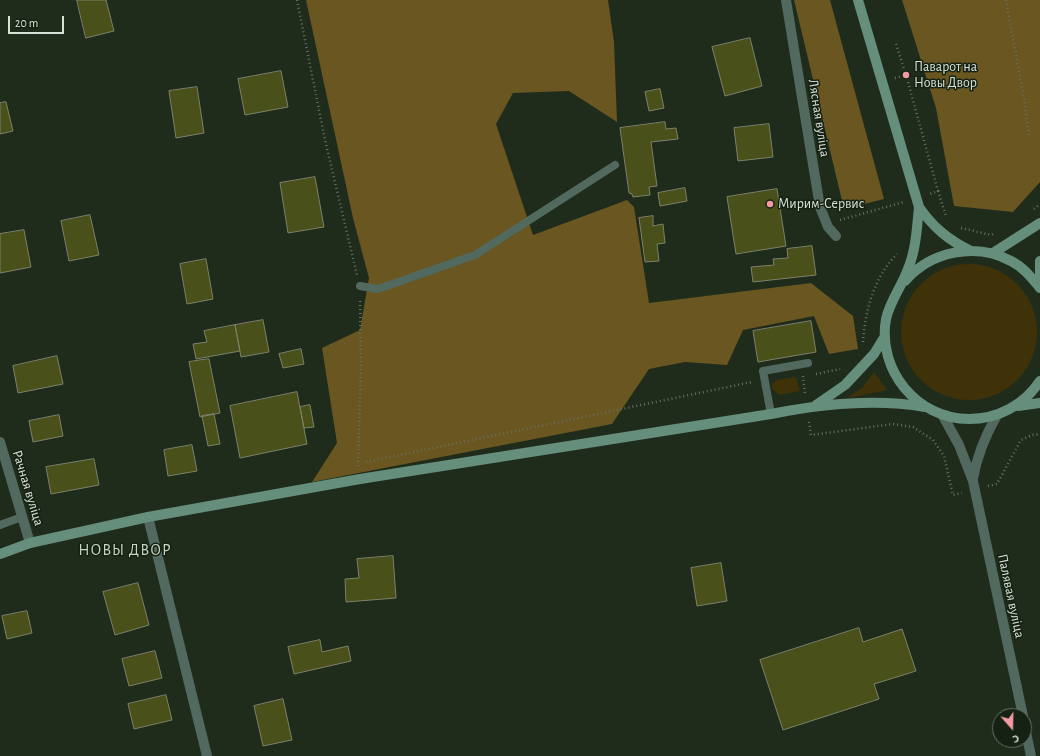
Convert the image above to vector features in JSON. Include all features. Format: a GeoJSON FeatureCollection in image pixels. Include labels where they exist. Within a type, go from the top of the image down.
{"type":"FeatureCollection","features":[{"type":"Feature","properties":{"kind":"main road"},"geometry":{"type":"LineString","coordinates":[[858,0],[919,207],[934,227],[958,244],[971,250],[993,254],[1011,261],[1022,269],[1040,288]]}},
{"type":"Feature","properties":{"kind":"main road"},"geometry":{"type":"LineString","coordinates":[[919,207],[912,256],[886,318],[885,336],[887,353],[897,379],[911,397],[925,407],[943,416],[961,419],[979,419],[997,415],[1016,406],[1034,390],[1040,381]]}},
{"type":"Feature","properties":{"kind":"main road"},"geometry":{"type":"LineString","coordinates":[[993,254],[1040,223]]}},
{"type":"Feature","properties":{"kind":"main road"},"geometry":{"type":"LineString","coordinates":[[900,287],[911,274],[924,264],[954,252],[971,250]]}},
{"type":"Feature","properties":{"kind":"main road"},"geometry":{"type":"LineString","coordinates":[[1040,261],[1040,288]]}},
{"type":"Feature","properties":{"kind":"main road"},"geometry":{"type":"LineString","coordinates":[[816,405],[845,385],[874,354],[885,336]]}},
{"type":"Feature","properties":{"kind":"main road"},"geometry":{"type":"LineString","coordinates":[[0,554],[30,543],[148,517],[360,479],[771,414],[816,405],[903,403],[925,407]]}},
{"type":"Feature","properties":{"kind":"main road"},"geometry":{"type":"LineString","coordinates":[[1016,406],[1040,403]]}},
{"type":"Feature","properties":{"kind":"street","name":"Лясная вуліца"},"geometry":{"type":"LineString","coordinates":[[786,0],[820,207],[828,227],[836,236]]}},
{"type":"Feature","properties":{"kind":"street","name":"Палявая вуліца"},"geometry":{"type":"LineString","coordinates":[[973,481],[976,460],[984,438],[997,415]]}},
{"type":"Feature","properties":{"kind":"street","name":"Палявая вуліца"},"geometry":{"type":"LineString","coordinates":[[943,416],[959,445],[973,481],[1021,708]]}},
{"type":"Feature","properties":{"kind":"street","name":"Рачная вуліца"},"geometry":{"type":"LineString","coordinates":[[0,442],[30,543]]}},
{"type":"Feature","properties":{"kind":"street"},"geometry":{"type":"LineString","coordinates":[[148,517],[207,756]]}},
{"type":"Feature","properties":{"kind":"lane"},"geometry":{"type":"LineString","coordinates":[[360,286],[378,289],[475,255],[615,165]]}},
{"type":"Feature","properties":{"kind":"lane"},"geometry":{"type":"LineString","coordinates":[[771,414],[763,371],[808,364]]}},
{"type":"Feature","properties":{"kind":"lane"},"geometry":{"type":"LineString","coordinates":[[0,525],[22,517]]}},
{"type":"Feature","properties":{"kind":"path"},"geometry":{"type":"LineString","coordinates":[[297,0],[325,140],[360,286],[361,366],[357,464],[360,479]]}},
{"type":"Feature","properties":{"kind":"path"},"geometry":{"type":"LineString","coordinates":[[1006,0],[1025,104],[1029,137]]}},
{"type":"Feature","properties":{"kind":"path"},"geometry":{"type":"LineString","coordinates":[[896,44],[923,137]]}},
{"type":"Feature","properties":{"kind":"path"},"geometry":{"type":"LineString","coordinates":[[938,192],[946,215],[950,219]]}},
{"type":"Feature","properties":{"kind":"path"},"geometry":{"type":"LineString","coordinates":[[904,202],[905,209]]}},
{"type":"Feature","properties":{"kind":"path"},"geometry":{"type":"LineString","coordinates":[[1029,213],[1040,204]]}},
{"type":"Feature","properties":{"kind":"path"},"geometry":{"type":"LineString","coordinates":[[854,216],[894,205]]}},
{"type":"Feature","properties":{"kind":"path"},"geometry":{"type":"LineString","coordinates":[[960,227],[991,235],[996,233]]}},
{"type":"Feature","properties":{"kind":"path"},"geometry":{"type":"LineString","coordinates":[[861,348],[864,342],[864,323],[872,293],[890,261],[899,252]]}},
{"type":"Feature","properties":{"kind":"path"},"geometry":{"type":"LineString","coordinates":[[803,376],[834,371],[845,366]]}},
{"type":"Feature","properties":{"kind":"shaded area"},"geometry":{"type":"Polygon","coordinates":[[[306,0],[608,0],[614,42],[617,122],[569,91],[513,93],[496,124],[533,235],[627,200],[634,207],[649,303],[811,283],[853,316],[858,349],[829,354],[814,316],[743,330],[727,365],[685,362],[649,369],[612,424],[312,482],[337,443],[322,348],[360,330],[369,278],[353,218],[306,0]]]}},
{"type":"Feature","properties":{"kind":"shaded area"},"geometry":{"type":"Polygon","coordinates":[[[794,0],[830,0],[884,199],[844,209],[794,0]]]}},
{"type":"Feature","properties":{"kind":"shaded area"},"geometry":{"type":"Polygon","coordinates":[[[902,0],[1040,0],[1040,182],[1013,212],[954,206],[936,108],[902,0]]]}},
{"type":"Feature","properties":{"kind":"shaded area"},"geometry":{"type":"Polygon","coordinates":[[[969,264],[995,269],[1017,284],[1032,306],[1037,332],[1032,358],[1017,380],[995,395],[969,400],[943,395],[921,380],[906,358],[901,332],[906,306],[921,284],[943,269],[969,264]]]}},
{"type":"Feature","properties":{"kind":"shaded area"},"geometry":{"type":"Polygon","coordinates":[[[874,372],[887,390],[848,398],[863,387],[874,372]]]}},
{"type":"Feature","properties":{"kind":"shaded area"},"geometry":{"type":"Polygon","coordinates":[[[796,377],[800,391],[780,395],[772,389],[772,384],[777,380],[796,377]]]}},
{"type":"Feature","properties":{"kind":"building"},"geometry":{"type":"Polygon","coordinates":[[[77,0],[106,0],[114,31],[86,38],[77,0]]]}},
{"type":"Feature","properties":{"kind":"building"},"geometry":{"type":"Polygon","coordinates":[[[750,38],[762,86],[725,96],[712,47],[750,38]]]}},
{"type":"Feature","properties":{"kind":"building"},"geometry":{"type":"Polygon","coordinates":[[[281,71],[288,107],[245,115],[238,79],[281,71]]]}},
{"type":"Feature","properties":{"kind":"building"},"geometry":{"type":"Polygon","coordinates":[[[197,87],[204,133],[176,138],[169,91],[197,87]]]}},
{"type":"Feature","properties":{"kind":"building"},"geometry":{"type":"Polygon","coordinates":[[[660,89],[664,108],[649,111],[645,92],[660,89]]]}},
{"type":"Feature","properties":{"kind":"building"},"geometry":{"type":"Polygon","coordinates":[[[6,102],[13,131],[0,134],[0,103],[6,102]]]}},
{"type":"Feature","properties":{"kind":"building"},"geometry":{"type":"Polygon","coordinates":[[[665,122],[666,129],[676,128],[678,139],[651,142],[657,186],[649,187],[650,195],[633,197],[632,194],[629,193],[620,128],[665,122]]]}},
{"type":"Feature","properties":{"kind":"building"},"geometry":{"type":"Polygon","coordinates":[[[769,124],[773,157],[738,161],[734,128],[769,124]]]}},
{"type":"Feature","properties":{"kind":"building"},"geometry":{"type":"Polygon","coordinates":[[[315,177],[324,227],[288,233],[280,183],[315,177]]]}},
{"type":"Feature","properties":{"kind":"building"},"geometry":{"type":"Polygon","coordinates":[[[685,188],[687,201],[660,206],[658,193],[685,188]]]}},
{"type":"Feature","properties":{"kind":"building"},"geometry":{"type":"Polygon","coordinates":[[[777,189],[786,246],[736,254],[727,197],[777,189]]]}},
{"type":"Feature","properties":{"kind":"building"},"geometry":{"type":"Polygon","coordinates":[[[90,215],[99,255],[69,261],[61,221],[90,215]]]}},
{"type":"Feature","properties":{"kind":"building"},"geometry":{"type":"Polygon","coordinates":[[[653,216],[653,226],[663,224],[665,243],[657,244],[659,261],[645,262],[639,218],[653,216]]]}},
{"type":"Feature","properties":{"kind":"building"},"geometry":{"type":"Polygon","coordinates":[[[24,230],[31,267],[0,273],[0,234],[24,230]]]}},
{"type":"Feature","properties":{"kind":"building"},"geometry":{"type":"Polygon","coordinates":[[[812,246],[816,275],[753,282],[751,267],[774,265],[773,259],[788,258],[787,249],[812,246]]]}},
{"type":"Feature","properties":{"kind":"building"},"geometry":{"type":"Polygon","coordinates":[[[206,259],[213,299],[187,304],[180,264],[206,259]]]}},
{"type":"Feature","properties":{"kind":"building"},"geometry":{"type":"Polygon","coordinates":[[[263,320],[269,352],[241,357],[235,325],[263,320]]]}},
{"type":"Feature","properties":{"kind":"building"},"geometry":{"type":"Polygon","coordinates":[[[811,321],[816,352],[758,362],[753,331],[811,321]]]}},
{"type":"Feature","properties":{"kind":"building"},"geometry":{"type":"Polygon","coordinates":[[[235,325],[240,351],[196,359],[193,344],[207,342],[204,331],[235,325]]]}},
{"type":"Feature","properties":{"kind":"building"},"geometry":{"type":"Polygon","coordinates":[[[301,349],[304,364],[283,368],[279,354],[301,349]]]}},
{"type":"Feature","properties":{"kind":"building"},"geometry":{"type":"Polygon","coordinates":[[[57,356],[63,384],[18,393],[13,366],[57,356]]]}},
{"type":"Feature","properties":{"kind":"building"},"geometry":{"type":"Polygon","coordinates":[[[209,359],[220,413],[200,417],[189,362],[209,359]]]}},
{"type":"Feature","properties":{"kind":"building"},"geometry":{"type":"Polygon","coordinates":[[[297,392],[307,444],[240,458],[230,406],[297,392]]]}},
{"type":"Feature","properties":{"kind":"building"},"geometry":{"type":"Polygon","coordinates":[[[310,405],[314,427],[304,428],[300,407],[310,405]]]}},
{"type":"Feature","properties":{"kind":"building"},"geometry":{"type":"Polygon","coordinates":[[[214,414],[220,444],[208,446],[202,416],[214,414]]]}},
{"type":"Feature","properties":{"kind":"building"},"geometry":{"type":"Polygon","coordinates":[[[59,415],[63,436],[33,442],[29,421],[59,415]]]}},
{"type":"Feature","properties":{"kind":"building"},"geometry":{"type":"Polygon","coordinates":[[[192,445],[197,471],[168,476],[164,450],[192,445]]]}},
{"type":"Feature","properties":{"kind":"building"},"geometry":{"type":"Polygon","coordinates":[[[94,459],[99,485],[51,494],[46,467],[94,459]]]}},
{"type":"Feature","properties":{"kind":"building"},"geometry":{"type":"Polygon","coordinates":[[[393,556],[396,598],[346,602],[345,579],[359,578],[357,559],[393,556]]]}},
{"type":"Feature","properties":{"kind":"building"},"geometry":{"type":"Polygon","coordinates":[[[721,563],[727,601],[697,606],[691,568],[721,563]]]}},
{"type":"Feature","properties":{"kind":"building"},"geometry":{"type":"Polygon","coordinates":[[[138,583],[149,625],[115,635],[103,592],[138,583]]]}},
{"type":"Feature","properties":{"kind":"building"},"geometry":{"type":"Polygon","coordinates":[[[27,611],[32,633],[7,639],[2,616],[27,611]]]}},
{"type":"Feature","properties":{"kind":"building"},"geometry":{"type":"Polygon","coordinates":[[[859,628],[863,642],[902,629],[916,671],[874,684],[879,699],[783,730],[760,660],[859,628]]]}},
{"type":"Feature","properties":{"kind":"building"},"geometry":{"type":"Polygon","coordinates":[[[320,640],[322,652],[348,646],[351,661],[294,674],[288,647],[320,640]]]}},
{"type":"Feature","properties":{"kind":"building"},"geometry":{"type":"Polygon","coordinates":[[[155,651],[162,678],[129,686],[122,659],[155,651]]]}},
{"type":"Feature","properties":{"kind":"building"},"geometry":{"type":"Polygon","coordinates":[[[166,695],[172,720],[134,729],[128,704],[166,695]]]}},
{"type":"Feature","properties":{"kind":"building"},"geometry":{"type":"Polygon","coordinates":[[[283,699],[292,740],[263,746],[254,706],[283,699]]]}},
{"type":"Feature","properties":{"kind":"place","name":"Паварот на Новы Двор"},"geometry":{"type":"Point","coordinates":[906,75]}},
{"type":"Feature","properties":{"kind":"place","name":"Мирим-Сервис"},"geometry":{"type":"Point","coordinates":[770,204]}},
{"type":"Feature","properties":{"kind":"district","name":"НОВЫ ДВОР"},"geometry":{"type":"Point","coordinates":[125,550]}}]}
